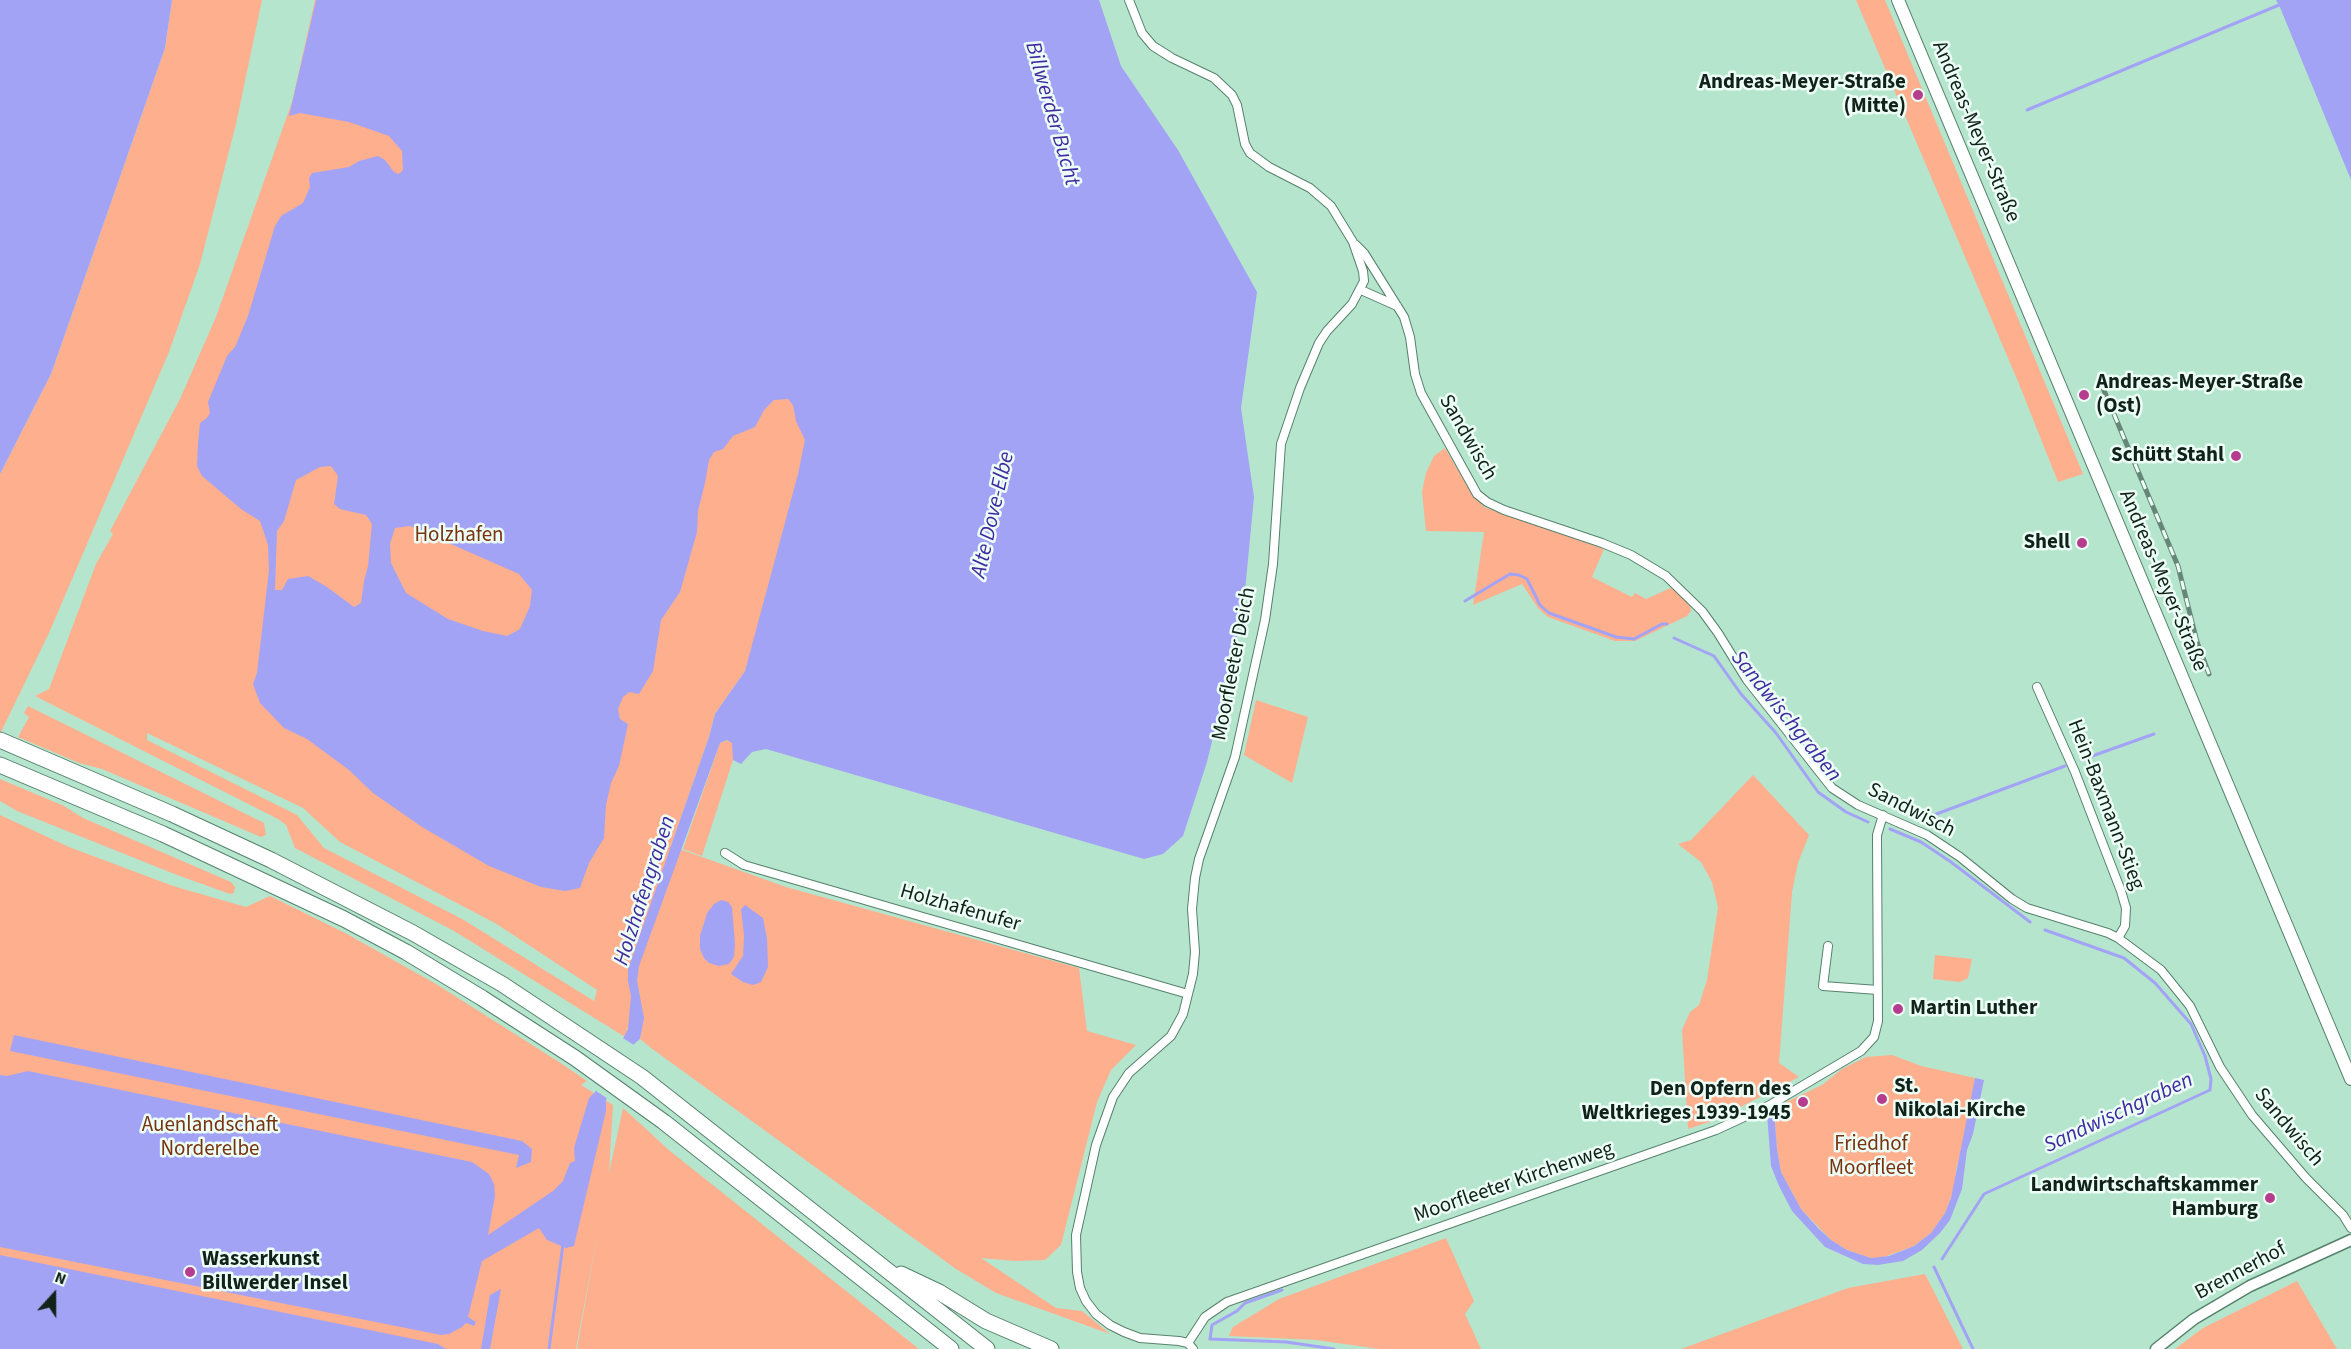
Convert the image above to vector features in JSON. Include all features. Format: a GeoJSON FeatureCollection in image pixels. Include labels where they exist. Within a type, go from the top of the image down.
{"type":"FeatureCollection","features":[{"type":"Feature","properties":{"kind":"highway"},"geometry":{"type":"LineString","coordinates":[[0,740],[221,837],[353,900],[502,984],[625,1065],[760,1168],[987,1349]]}},
{"type":"Feature","properties":{"kind":"highway"},"geometry":{"type":"LineString","coordinates":[[0,765],[162,834],[355,925],[406,952],[482,998],[615,1086],[951,1349]]}},
{"type":"Feature","properties":{"kind":"highway"},"geometry":{"type":"LineString","coordinates":[[876,1262],[939,1292],[986,1321],[1051,1349]]}},
{"type":"Feature","properties":{"kind":"main road","name":"Andreas-Meyer-Straße"},"geometry":{"type":"LineString","coordinates":[[1898,0],[2350,1081]]}},
{"type":"Feature","properties":{"kind":"street"},"geometry":{"type":"LineString","coordinates":[[1128,0],[1142,33],[1153,46],[1172,58],[1214,78],[1232,95],[1237,105],[1245,144],[1250,153],[1269,167],[1310,188],[1324,198],[1338,215],[1353,242],[1363,271],[1364,281],[1361,290],[1397,307]]}},
{"type":"Feature","properties":{"kind":"street","name":"Sandwisch"},"geometry":{"type":"LineString","coordinates":[[1353,242],[1364,253],[1404,317],[1421,393],[1478,494],[1487,502],[1504,510],[1631,555],[1666,576],[1702,611],[1747,680],[1824,780],[1844,797],[1927,835],[1960,857],[2026,908],[2091,927],[2118,938],[2161,970],[2177,987],[2204,1030],[2220,1067],[2252,1115],[2306,1178],[2343,1215],[2351,1228]]}},
{"type":"Feature","properties":{"kind":"street","name":"Moorfleeter Deich"},"geometry":{"type":"LineString","coordinates":[[1190,1346],[1179,1341],[1140,1338],[1110,1325],[1096,1314],[1080,1288],[1076,1235],[1096,1144],[1113,1097],[1129,1073],[1171,1036],[1183,1014],[1193,974],[1195,952],[1192,909],[1195,878],[1199,859],[1235,757],[1265,620],[1273,564],[1278,461],[1281,444],[1300,388],[1319,344],[1361,290]]}},
{"type":"Feature","properties":{"kind":"street","name":"Hein-Baxmann-Stieg"},"geometry":{"type":"LineString","coordinates":[[2037,687],[2075,772],[2121,891],[2126,908],[2125,926],[2118,938]]}},
{"type":"Feature","properties":{"kind":"street","name":"Moorfleeter Kirchenweg"},"geometry":{"type":"LineString","coordinates":[[1190,1346],[1205,1317],[1227,1302],[1716,1130],[1770,1105],[1867,1046],[1877,1029],[1877,836],[1883,815]]}},
{"type":"Feature","properties":{"kind":"street","name":"Holzhafenufer"},"geometry":{"type":"LineString","coordinates":[[725,853],[744,865],[1188,994]]}},
{"type":"Feature","properties":{"kind":"street"},"geometry":{"type":"LineString","coordinates":[[1828,946],[1823,986],[1878,990]]}},
{"type":"Feature","properties":{"kind":"street","name":"Brennerhof"},"geometry":{"type":"LineString","coordinates":[[2156,1349],[2194,1319],[2230,1297],[2351,1239]]}},
{"type":"Feature","properties":{"kind":"green space"},"geometry":{"type":"Polygon","coordinates":[[[172,0],[262,0],[236,124],[200,264],[169,352],[49,633],[0,734],[0,474],[51,374],[165,48],[172,0]]]}},
{"type":"Feature","properties":{"kind":"green space","name":"Holzhafen"},"geometry":{"type":"Polygon","coordinates":[[[315,0],[956,0],[822,406],[745,671],[715,714],[671,846],[786,887],[1079,968],[1087,1031],[1136,1045],[1111,1070],[1097,1102],[1061,1245],[1045,1260],[1015,1261],[981,1258],[1056,1308],[1082,1311],[1110,1334],[996,1293],[956,1269],[651,1048],[640,1039],[641,1036],[629,1024],[625,1037],[454,931],[295,848],[286,825],[278,819],[35,696],[49,689],[96,564],[113,534],[110,531],[180,399],[216,317],[292,102],[315,0]],[[147,733],[147,740],[297,815],[324,848],[464,920],[594,1001],[597,990],[495,923],[340,842],[303,808],[147,733]]]}},
{"type":"Feature","properties":{"kind":"green space"},"geometry":{"type":"Polygon","coordinates":[[[1856,0],[1885,0],[2083,474],[2058,482],[2019,384],[1856,0]]]}},
{"type":"Feature","properties":{"kind":"green space"},"geometry":{"type":"Polygon","coordinates":[[[1445,448],[1467,486],[1484,507],[1604,549],[1592,577],[1632,597],[1635,593],[1646,599],[1673,587],[1690,605],[1691,611],[1687,616],[1635,641],[1615,641],[1548,617],[1538,608],[1522,584],[1473,605],[1484,532],[1426,531],[1422,492],[1426,473],[1434,456],[1445,448]]]}},
{"type":"Feature","properties":{"kind":"green space"},"geometry":{"type":"Polygon","coordinates":[[[1256,700],[1308,717],[1292,783],[1244,755],[1256,700]]]}},
{"type":"Feature","properties":{"kind":"green space"},"geometry":{"type":"Polygon","coordinates":[[[28,706],[264,823],[266,835],[261,837],[102,769],[79,763],[18,737],[29,717],[24,713],[28,706]]]}},
{"type":"Feature","properties":{"kind":"green space"},"geometry":{"type":"Polygon","coordinates":[[[728,740],[733,743],[733,760],[702,856],[683,849],[720,743],[728,740]]]}},
{"type":"Feature","properties":{"kind":"green space"},"geometry":{"type":"Polygon","coordinates":[[[1753,775],[1809,835],[1798,863],[1792,892],[1779,1063],[1799,1077],[1715,1120],[1688,1129],[1682,1030],[1690,1012],[1699,1005],[1707,980],[1718,907],[1712,882],[1701,862],[1678,844],[1691,840],[1753,775]]]}},
{"type":"Feature","properties":{"kind":"green space"},"geometry":{"type":"Polygon","coordinates":[[[0,779],[64,806],[83,818],[231,882],[235,887],[234,893],[230,894],[177,875],[17,811],[0,801],[0,779]]]}},
{"type":"Feature","properties":{"kind":"green space","name":"Auenlandschaft Norderelbe"},"geometry":{"type":"Polygon","coordinates":[[[0,815],[69,847],[173,886],[246,907],[270,896],[347,934],[436,984],[587,1081],[581,1085],[613,1105],[609,1173],[623,1108],[670,1151],[919,1349],[577,1349],[599,1226],[576,1349],[0,1349],[0,815]]]}},
{"type":"Feature","properties":{"kind":"green space"},"geometry":{"type":"Polygon","coordinates":[[[1935,955],[1972,959],[1968,978],[1960,982],[1933,979],[1935,955]]]}},
{"type":"Feature","properties":{"kind":"green space","name":"Friedhof Moorfleet"},"geometry":{"type":"Polygon","coordinates":[[[1892,1055],[1921,1066],[1975,1078],[1971,1110],[1956,1170],[1955,1187],[1945,1213],[1931,1233],[1914,1246],[1881,1258],[1871,1258],[1847,1250],[1831,1240],[1801,1209],[1781,1172],[1774,1108],[1822,1085],[1842,1069],[1866,1057],[1892,1055]]]}},
{"type":"Feature","properties":{"kind":"green space"},"geometry":{"type":"Polygon","coordinates":[[[1446,1238],[1474,1301],[1465,1314],[1481,1349],[1379,1349],[1316,1340],[1229,1336],[1233,1327],[1279,1299],[1446,1238]]]}},
{"type":"Feature","properties":{"kind":"green space"},"geometry":{"type":"Polygon","coordinates":[[[1925,1274],[1963,1349],[1681,1349],[1848,1288],[1925,1274]]]}},
{"type":"Feature","properties":{"kind":"green space"},"geometry":{"type":"Polygon","coordinates":[[[2297,1281],[2337,1349],[2175,1349],[2203,1328],[2297,1281]]]}},
{"type":"Feature","properties":{"kind":"water"},"geometry":{"type":"Polygon","coordinates":[[[0,0],[172,0],[165,48],[51,374],[0,474],[0,0]]]}},
{"type":"Feature","properties":{"kind":"water"},"geometry":{"type":"Polygon","coordinates":[[[316,0],[1099,0],[1121,66],[1178,150],[1257,292],[1241,408],[1254,497],[1243,612],[1207,762],[1183,836],[1163,854],[1144,859],[766,749],[752,752],[741,764],[733,760],[732,743],[727,740],[720,743],[639,966],[637,981],[644,1018],[640,1039],[634,1044],[606,1100],[606,1111],[574,1246],[566,1248],[547,1240],[539,1228],[482,1261],[468,1317],[476,1322],[474,1326],[466,1323],[449,1334],[441,1335],[0,1247],[0,1075],[7,1076],[28,1071],[472,1162],[489,1174],[494,1184],[495,1196],[488,1235],[553,1191],[563,1181],[570,1163],[575,1161],[574,1148],[589,1098],[595,1092],[628,1029],[631,996],[628,969],[715,714],[745,671],[805,440],[796,421],[793,405],[788,399],[774,400],[764,410],[755,427],[733,436],[723,449],[714,452],[709,460],[698,511],[697,532],[680,592],[661,620],[653,671],[639,694],[629,692],[623,697],[618,709],[620,719],[628,724],[619,766],[611,783],[606,805],[604,838],[589,863],[580,888],[565,891],[541,887],[489,866],[422,827],[373,793],[349,770],[307,739],[284,728],[260,703],[253,684],[257,673],[269,570],[268,545],[260,521],[241,509],[202,476],[197,466],[200,423],[210,413],[208,402],[227,356],[235,347],[248,316],[275,226],[281,216],[303,203],[310,187],[309,178],[312,173],[349,167],[359,161],[378,156],[385,160],[394,172],[399,174],[403,170],[402,151],[389,136],[349,122],[300,113],[289,116],[316,0]],[[331,466],[320,467],[296,480],[284,521],[277,531],[275,590],[282,590],[288,579],[308,576],[354,607],[361,603],[368,566],[372,524],[366,515],[340,509],[334,504],[338,476],[331,466]],[[410,526],[395,528],[390,544],[391,563],[406,593],[448,619],[483,631],[507,636],[520,629],[530,606],[532,590],[519,574],[410,526]]]}},
{"type":"Feature","properties":{"kind":"water"},"geometry":{"type":"Polygon","coordinates":[[[2276,0],[2351,0],[2351,180],[2279,5],[2276,0]]]}},
{"type":"Feature","properties":{"kind":"water"},"geometry":{"type":"Polygon","coordinates":[[[721,900],[728,902],[732,907],[735,944],[734,957],[729,964],[719,966],[709,963],[704,958],[700,949],[700,936],[707,913],[714,904],[721,900]]]}},
{"type":"Feature","properties":{"kind":"water"},"geometry":{"type":"Polygon","coordinates":[[[745,905],[763,918],[767,938],[768,967],[761,982],[753,985],[731,974],[743,956],[744,936],[741,909],[745,905]]]}},
{"type":"Feature","properties":{"kind":"water"},"geometry":{"type":"Polygon","coordinates":[[[14,1035],[522,1141],[532,1149],[531,1162],[516,1168],[519,1155],[10,1051],[14,1035]]]}},
{"type":"Feature","properties":{"kind":"water"},"geometry":{"type":"Polygon","coordinates":[[[1975,1078],[1984,1080],[1973,1134],[1967,1150],[1962,1189],[1950,1220],[1922,1250],[1903,1261],[1878,1265],[1863,1264],[1825,1247],[1792,1211],[1771,1166],[1767,1114],[1774,1111],[1781,1172],[1801,1209],[1818,1228],[1847,1250],[1871,1258],[1889,1256],[1914,1246],[1931,1233],[1945,1213],[1951,1198],[1975,1078]]]}},
{"type":"Feature","properties":{"kind":"water"},"geometry":{"type":"Polygon","coordinates":[[[0,1255],[438,1344],[446,1349],[0,1349],[0,1255]]]}},
{"type":"Feature","properties":{"kind":"water"},"geometry":{"type":"Polygon","coordinates":[[[501,1289],[490,1349],[481,1349],[490,1295],[501,1289]]]}},
{"type":"Feature","properties":{"kind":"pier"},"geometry":{"type":"Polygon","coordinates":[[[621,1037],[634,1045],[608,1099],[593,1089],[621,1037]]]}},
{"type":"Feature","properties":{"kind":"waterway"},"geometry":{"type":"LineString","coordinates":[[2027,110],[2279,5]]}},
{"type":"Feature","properties":{"kind":"waterway","name":"Sandwischgraben"},"geometry":{"type":"LineString","coordinates":[[1465,601],[1510,574],[1519,575],[1527,579],[1540,605],[1549,613],[1616,637],[1634,639],[1662,624],[1667,624]]}},
{"type":"Feature","properties":{"kind":"waterway","name":"Sandwischgraben"},"geometry":{"type":"LineString","coordinates":[[1674,638],[1714,656],[1741,694],[1776,733],[1818,792],[1846,812],[1868,822]]}},
{"type":"Feature","properties":{"kind":"waterway"},"geometry":{"type":"LineString","coordinates":[[2081,760],[2154,734]]}},
{"type":"Feature","properties":{"kind":"waterway"},"geometry":{"type":"LineString","coordinates":[[1931,816],[2065,766]]}},
{"type":"Feature","properties":{"kind":"waterway","name":"Sandwischgraben"},"geometry":{"type":"LineString","coordinates":[[1890,829],[1921,842],[2030,922]]}},
{"type":"Feature","properties":{"kind":"waterway","name":"Sandwischgraben"},"geometry":{"type":"LineString","coordinates":[[1942,1259],[1984,1194],[2210,1090],[2211,1079],[2205,1056],[2191,1024],[2155,983],[2124,958],[2045,930]]}},
{"type":"Feature","properties":{"kind":"waterway","name":"Holzhafengraben"},"geometry":{"type":"LineString","coordinates":[[549,1349],[563,1244]]}},
{"type":"Feature","properties":{"kind":"waterway"},"geometry":{"type":"LineString","coordinates":[[1934,1267],[1973,1349]]}},
{"type":"Feature","properties":{"kind":"waterway"},"geometry":{"type":"LineString","coordinates":[[1282,1290],[1245,1303],[1237,1311],[1212,1325],[1210,1339],[1286,1342],[1334,1349]]}},
{"type":"Feature","properties":{"kind":"railway"},"geometry":{"type":"LineString","coordinates":[[2100,381],[2178,566],[2197,642],[2209,674]]}},
{"type":"Feature","properties":{"kind":"place","name":"Andreas-Meyer-Straße (Mitte)"},"geometry":{"type":"Point","coordinates":[1918,95]}},
{"type":"Feature","properties":{"kind":"place","name":"Andreas-Meyer-Straße (Ost)"},"geometry":{"type":"Point","coordinates":[2084,395]}},
{"type":"Feature","properties":{"kind":"place","name":"Schütt Stahl"},"geometry":{"type":"Point","coordinates":[2236,456]}},
{"type":"Feature","properties":{"kind":"place","name":"Shell"},"geometry":{"type":"Point","coordinates":[2082,543]}},
{"type":"Feature","properties":{"kind":"place","name":"Martin Luther"},"geometry":{"type":"Point","coordinates":[1898,1009]}},
{"type":"Feature","properties":{"kind":"place","name":"St. Nikolai-Kirche"},"geometry":{"type":"Point","coordinates":[1882,1099]}},
{"type":"Feature","properties":{"kind":"place","name":"Den Opfern des Weltkrieges 1939-1945"},"geometry":{"type":"Point","coordinates":[1803,1102]}},
{"type":"Feature","properties":{"kind":"place","name":"Landwirtschaftskammer Hamburg"},"geometry":{"type":"Point","coordinates":[2270,1198]}},
{"type":"Feature","properties":{"kind":"place","name":"Wasserkunst Billwerder Insel"},"geometry":{"type":"Point","coordinates":[190,1272]}},
{"type":"Feature","properties":{"kind":"water label","name":"Billwerder Bucht"},"geometry":{"type":"Point","coordinates":[1051,114]}},
{"type":"Feature","properties":{"kind":"water label","name":"Alte Dove-Elbe"},"geometry":{"type":"Point","coordinates":[994,515]}}]}
